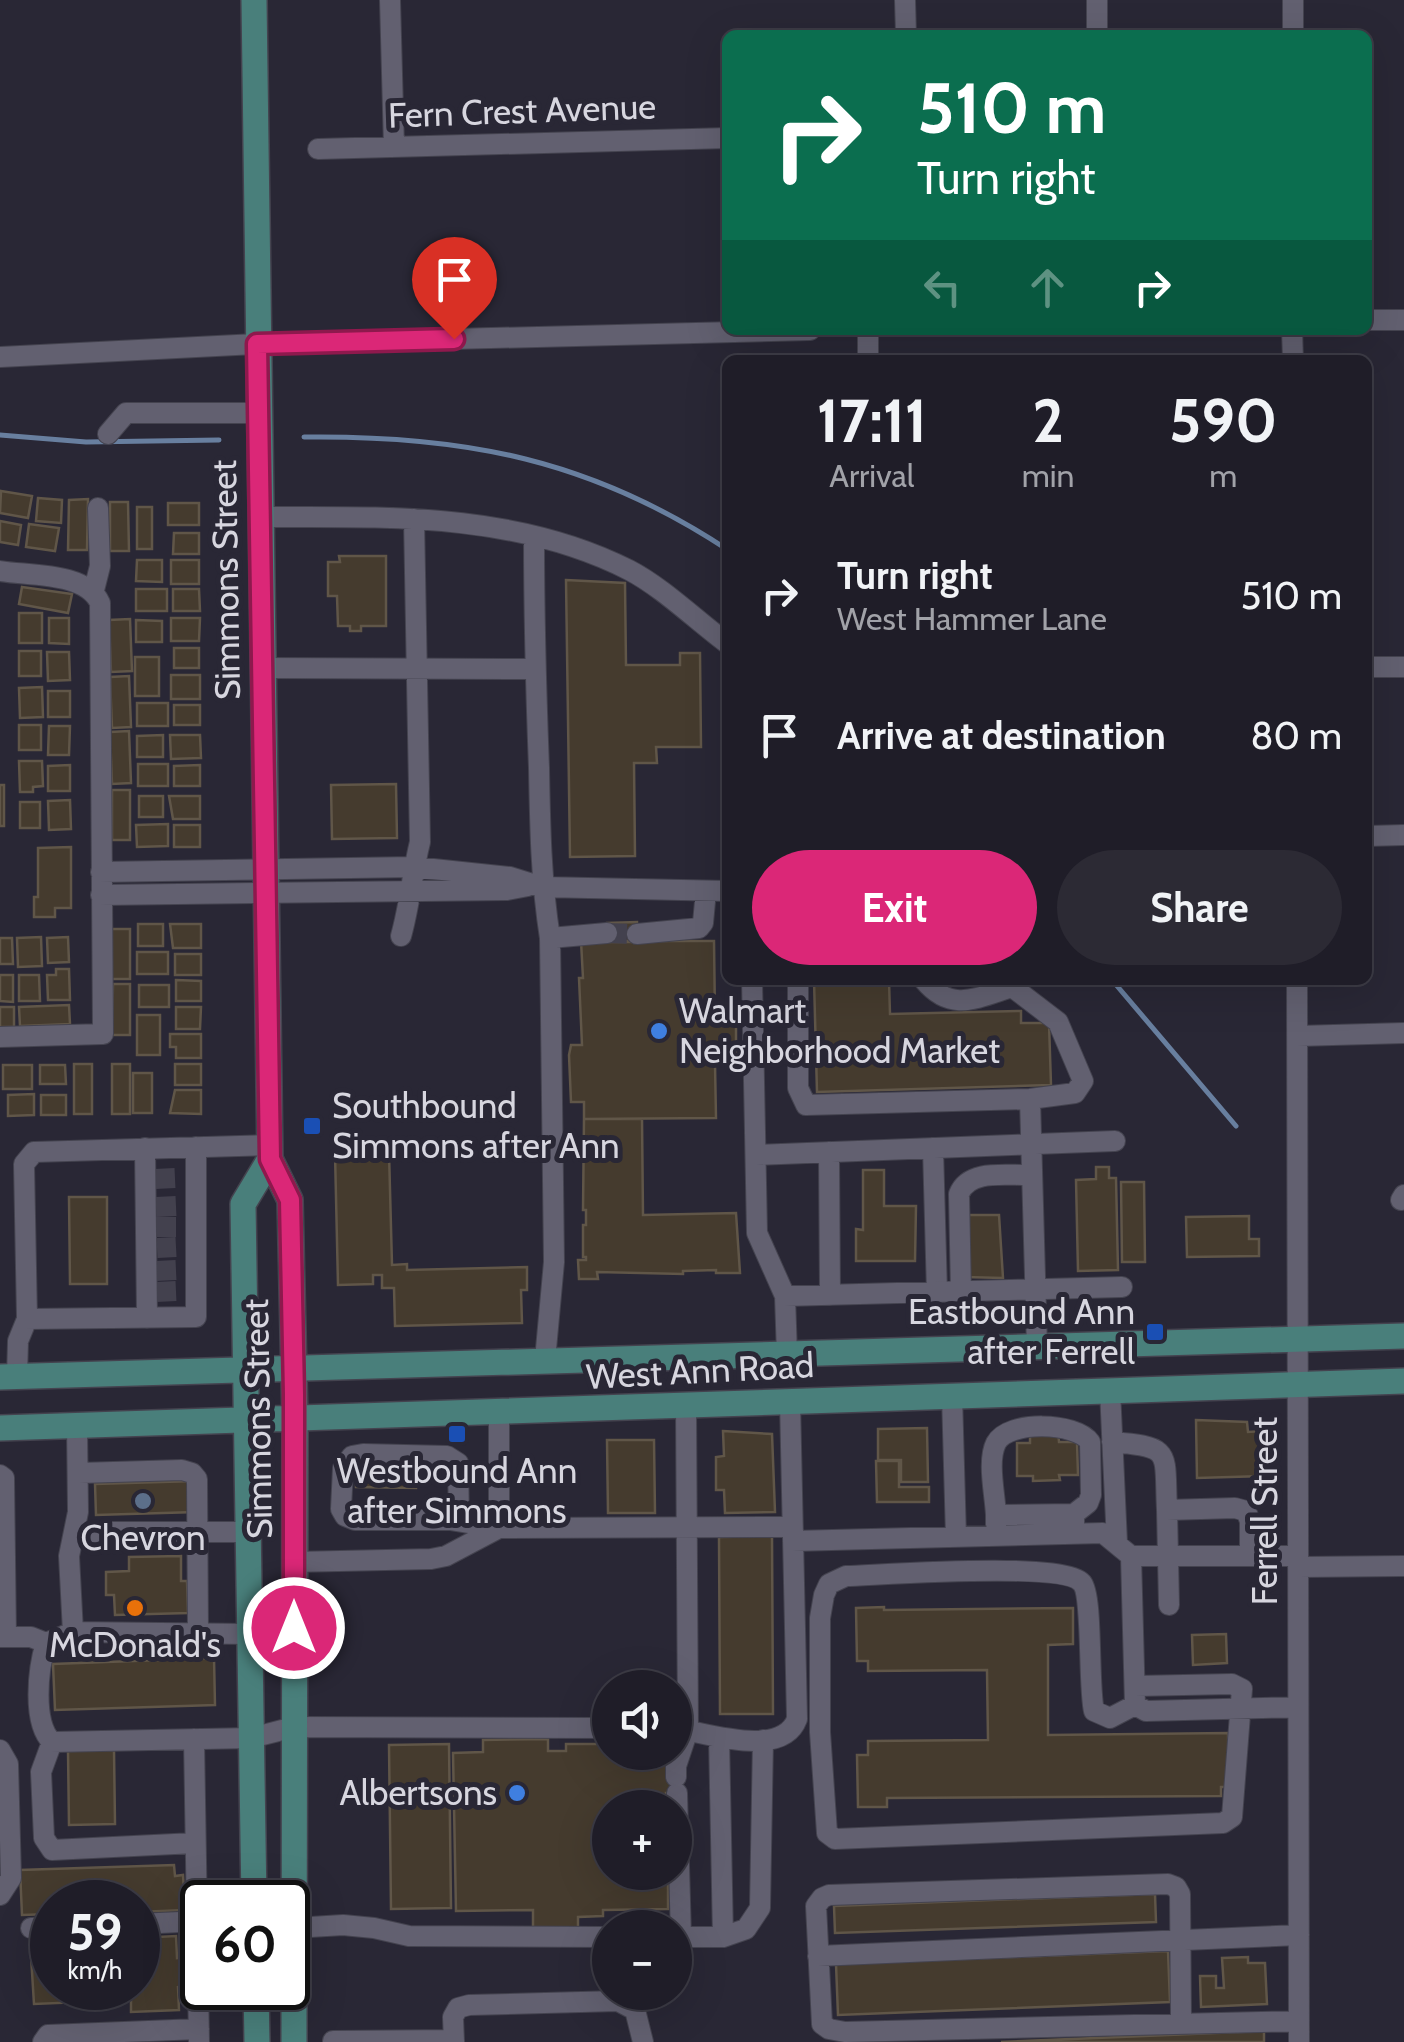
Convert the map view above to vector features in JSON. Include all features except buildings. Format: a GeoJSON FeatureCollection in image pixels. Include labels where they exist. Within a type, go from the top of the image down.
{"type":"FeatureCollection","features":[{"type":"Feature","properties":{"kind":"main road","name":"Simmons Street"},"geometry":{"type":"LineString","coordinates":[[254,0],[270,1152],[290,1200],[294,1367],[294,1880]]}},
{"type":"Feature","properties":{"kind":"main road","name":"Simmons Street"},"geometry":{"type":"LineString","coordinates":[[254,1880],[243,1204],[270,1152]]}},
{"type":"Feature","properties":{"kind":"main road","name":"West Ann Road"},"geometry":{"type":"LineString","coordinates":[[9,1377],[1404,1336]]}},
{"type":"Feature","properties":{"kind":"main road"},"geometry":{"type":"LineString","coordinates":[[787,1355],[790,1400]]}},
{"type":"Feature","properties":{"kind":"main road","name":"West Ann Road"},"geometry":{"type":"LineString","coordinates":[[0,1428],[294,1422],[790,1400],[1404,1380]]}},
{"type":"Feature","properties":{"kind":"main road"},"geometry":{"type":"LineString","coordinates":[[256,2010],[257,2042]]}},
{"type":"Feature","properties":{"kind":"main road","name":"Simmons Street"},"geometry":{"type":"LineString","coordinates":[[294,2010],[294,2042]]}},
{"type":"Feature","properties":{"kind":"street"},"geometry":{"type":"LineString","coordinates":[[390,0],[394,147]]}},
{"type":"Feature","properties":{"kind":"street"},"geometry":{"type":"LineString","coordinates":[[905,0],[906,30]]}},
{"type":"Feature","properties":{"kind":"street"},"geometry":{"type":"LineString","coordinates":[[1097,0],[1097,30]]}},
{"type":"Feature","properties":{"kind":"street"},"geometry":{"type":"LineString","coordinates":[[1293,30],[1294,0]]}},
{"type":"Feature","properties":{"kind":"street","name":"Fern Crest Avenue"},"geometry":{"type":"LineString","coordinates":[[318,149],[722,138]]}},
{"type":"Feature","properties":{"kind":"street"},"geometry":{"type":"LineString","coordinates":[[1372,320],[1404,320]]}},
{"type":"Feature","properties":{"kind":"street"},"geometry":{"type":"LineString","coordinates":[[0,357],[257,344],[722,332]]}},
{"type":"Feature","properties":{"kind":"street"},"geometry":{"type":"LineString","coordinates":[[108,434],[126,413],[258,413]]}},
{"type":"Feature","properties":{"kind":"street"},"geometry":{"type":"LineString","coordinates":[[94,590],[100,566],[98,508]]}},
{"type":"Feature","properties":{"kind":"street"},"geometry":{"type":"LineString","coordinates":[[260,517],[414,518],[479,524],[555,540],[632,571],[722,639]]}},
{"type":"Feature","properties":{"kind":"street"},"geometry":{"type":"LineString","coordinates":[[402,936],[420,842],[414,518]]}},
{"type":"Feature","properties":{"kind":"street"},"geometry":{"type":"LineString","coordinates":[[534,536],[537,886],[550,938],[554,1262],[545,1360]]}},
{"type":"Feature","properties":{"kind":"street"},"geometry":{"type":"LineString","coordinates":[[0,571],[82,583],[94,590],[100,603],[103,1034],[0,1036]]}},
{"type":"Feature","properties":{"kind":"street"},"geometry":{"type":"LineString","coordinates":[[1372,668],[1404,667]]}},
{"type":"Feature","properties":{"kind":"street"},"geometry":{"type":"LineString","coordinates":[[262,668],[534,669]]}},
{"type":"Feature","properties":{"kind":"street"},"geometry":{"type":"LineString","coordinates":[[1372,836],[1404,835]]}},
{"type":"Feature","properties":{"kind":"street"},"geometry":{"type":"LineString","coordinates":[[100,895],[414,868],[510,877],[537,886]]}},
{"type":"Feature","properties":{"kind":"street"},"geometry":{"type":"LineString","coordinates":[[101,872],[414,889],[506,890],[537,886],[722,891]]}},
{"type":"Feature","properties":{"kind":"street"},"geometry":{"type":"LineString","coordinates":[[637,934],[698,928],[703,923],[706,890]]}},
{"type":"Feature","properties":{"kind":"street"},"geometry":{"type":"LineString","coordinates":[[550,938],[607,934]]}},
{"type":"Feature","properties":{"kind":"street"},"geometry":{"type":"LineString","coordinates":[[752,985],[757,1233],[785,1296],[787,1355]]}},
{"type":"Feature","properties":{"kind":"street"},"geometry":{"type":"LineString","coordinates":[[798,985],[798,1088],[806,1105],[1030,1099],[1075,1093],[1083,1081],[1058,1022],[1007,985]]}},
{"type":"Feature","properties":{"kind":"street"},"geometry":{"type":"LineString","coordinates":[[928,985],[938,996],[971,1000],[1004,985]]}},
{"type":"Feature","properties":{"kind":"street","name":"Ferrell Street"},"geometry":{"type":"LineString","coordinates":[[1298,985],[1299,2031]]}},
{"type":"Feature","properties":{"kind":"street"},"geometry":{"type":"LineString","coordinates":[[1298,1036],[1404,1032]]}},
{"type":"Feature","properties":{"kind":"street"},"geometry":{"type":"LineString","coordinates":[[1030,1099],[1037,1347]]}},
{"type":"Feature","properties":{"kind":"street"},"geometry":{"type":"LineString","coordinates":[[756,1155],[1116,1141]]}},
{"type":"Feature","properties":{"kind":"street"},"geometry":{"type":"LineString","coordinates":[[9,1377],[27,1320],[24,1164],[34,1152],[196,1147],[270,1152]]}},
{"type":"Feature","properties":{"kind":"street"},"geometry":{"type":"LineString","coordinates":[[27,1320],[196,1317],[169,1281],[168,1179],[196,1147]]}},
{"type":"Feature","properties":{"kind":"street"},"geometry":{"type":"LineString","coordinates":[[144,1148],[168,1179],[169,1281],[148,1318]]}},
{"type":"Feature","properties":{"kind":"street"},"geometry":{"type":"LineString","coordinates":[[933,1148],[938,1294]]}},
{"type":"Feature","properties":{"kind":"street"},"geometry":{"type":"LineString","coordinates":[[830,1152],[830,1295]]}},
{"type":"Feature","properties":{"kind":"street"},"geometry":{"type":"LineString","coordinates":[[961,1293],[962,1185],[974,1177],[1032,1175]]}},
{"type":"Feature","properties":{"kind":"street"},"geometry":{"type":"LineString","coordinates":[[785,1296],[1122,1288]]}},
{"type":"Feature","properties":{"kind":"street"},"geometry":{"type":"LineString","coordinates":[[1110,1390],[1135,1696]]}},
{"type":"Feature","properties":{"kind":"street"},"geometry":{"type":"LineString","coordinates":[[952,1395],[952,1573]]}},
{"type":"Feature","properties":{"kind":"street"},"geometry":{"type":"LineString","coordinates":[[692,1731],[719,1738],[763,1740],[785,1736],[793,1730],[797,1718],[790,1400]]}},
{"type":"Feature","properties":{"kind":"street"},"geometry":{"type":"LineString","coordinates":[[683,1670],[686,1406]]}},
{"type":"Feature","properties":{"kind":"street"},"geometry":{"type":"LineString","coordinates":[[499,1414],[499,1528]]}},
{"type":"Feature","properties":{"kind":"street"},"geometry":{"type":"LineString","coordinates":[[72,1632],[69,1556],[79,1472],[77,1426]]}},
{"type":"Feature","properties":{"kind":"street"},"geometry":{"type":"LineString","coordinates":[[996,1525],[993,1453],[997,1443],[1013,1429],[1056,1428],[1081,1433],[1090,1442],[1091,1495],[1074,1524]]}},
{"type":"Feature","properties":{"kind":"street"},"geometry":{"type":"LineString","coordinates":[[1112,1442],[1152,1445],[1165,1462],[1170,1605]]}},
{"type":"Feature","properties":{"kind":"street"},"geometry":{"type":"LineString","coordinates":[[459,1522],[458,1463],[446,1456],[352,1456],[342,1468],[340,1509],[355,1520],[459,1522],[499,1528],[687,1526],[792,1534],[954,1537],[996,1525],[1074,1524],[1103,1533],[1124,1549],[1170,1556],[1250,1556],[1404,1566]]}},
{"type":"Feature","properties":{"kind":"street"},"geometry":{"type":"LineString","coordinates":[[79,1472],[182,1470],[197,1479],[198,1633]]}},
{"type":"Feature","properties":{"kind":"street"},"geometry":{"type":"LineString","coordinates":[[0,1475],[4,1478],[3,1637],[31,1638],[46,1644],[72,1632],[250,1634]]}},
{"type":"Feature","properties":{"kind":"street"},"geometry":{"type":"LineString","coordinates":[[1167,1510],[1235,1508],[1246,1512],[1250,1520],[1250,1556]]}},
{"type":"Feature","properties":{"kind":"street"},"geometry":{"type":"LineString","coordinates":[[294,1562],[431,1559],[446,1556],[499,1528]]}},
{"type":"Feature","properties":{"kind":"street"},"geometry":{"type":"LineString","coordinates":[[74,1532],[248,1532]]}},
{"type":"Feature","properties":{"kind":"street"},"geometry":{"type":"LineString","coordinates":[[1027,1570],[1067,1574],[1081,1582],[1088,1598],[1089,1690],[1094,1711],[1110,1718],[1135,1696],[1240,1686],[1243,1709],[1232,1817],[1223,1824],[835,1838],[827,1832],[820,1749],[820,1618],[824,1594],[829,1584],[846,1576],[952,1573],[1027,1570]]}},
{"type":"Feature","properties":{"kind":"street"},"geometry":{"type":"LineString","coordinates":[[46,1644],[40,1663],[41,1726],[52,1742]]}},
{"type":"Feature","properties":{"kind":"street"},"geometry":{"type":"LineString","coordinates":[[1243,1709],[1298,1707]]}},
{"type":"Feature","properties":{"kind":"street"},"geometry":{"type":"LineString","coordinates":[[52,1742],[252,1738],[294,1727],[592,1728]]}},
{"type":"Feature","properties":{"kind":"street"},"geometry":{"type":"LineString","coordinates":[[719,1738],[722,1937]]}},
{"type":"Feature","properties":{"kind":"street"},"geometry":{"type":"LineString","coordinates":[[194,1739],[197,1880]]}},
{"type":"Feature","properties":{"kind":"street"},"geometry":{"type":"LineString","coordinates":[[692,1937],[722,1937],[746,1929],[760,1908],[763,1740]]}},
{"type":"Feature","properties":{"kind":"street"},"geometry":{"type":"LineString","coordinates":[[52,1742],[41,1772],[44,1838],[52,1850]]}},
{"type":"Feature","properties":{"kind":"street"},"geometry":{"type":"LineString","coordinates":[[0,1750],[8,1764],[11,1878],[0,1895]]}},
{"type":"Feature","properties":{"kind":"street"},"geometry":{"type":"LineString","coordinates":[[676,1770],[678,1910]]}},
{"type":"Feature","properties":{"kind":"street"},"geometry":{"type":"LineString","coordinates":[[10,1860],[52,1850],[195,1843]]}},
{"type":"Feature","properties":{"kind":"street"},"geometry":{"type":"LineString","coordinates":[[1181,2022],[1180,1894],[1176,1886],[828,1895],[816,1906],[822,2024],[829,2029],[845,2032],[1181,2022],[1299,2031]]}},
{"type":"Feature","properties":{"kind":"street"},"geometry":{"type":"LineString","coordinates":[[310,1927],[343,1925],[409,1936],[592,1937]]}},
{"type":"Feature","properties":{"kind":"street"},"geometry":{"type":"LineString","coordinates":[[818,1956],[1299,1936]]}},
{"type":"Feature","properties":{"kind":"street"},"geometry":{"type":"LineString","coordinates":[[333,2041],[454,2041],[453,2017],[458,2008],[469,2004],[618,2001],[634,2010],[644,2042]]}},
{"type":"Feature","properties":{"kind":"street"},"geometry":{"type":"LineString","coordinates":[[43,2042],[48,2035],[199,2035],[199,2010]]}},
{"type":"Feature","properties":{"kind":"waterway"},"geometry":{"type":"LineString","coordinates":[[0,435],[86,442],[219,440]]}},
{"type":"Feature","properties":{"kind":"waterway"},"geometry":{"type":"LineString","coordinates":[[304,437],[419,441],[525,459],[627,494],[722,546]]}},
{"type":"Feature","properties":{"kind":"waterway"},"geometry":{"type":"LineString","coordinates":[[1116,985],[1236,1126]]}},
{"type":"Feature","properties":{"kind":"tunnel"},"geometry":{"type":"LineString","coordinates":[[607,933],[637,934]]}},
{"type":"Feature","properties":{"kind":"tunnel"},"geometry":{"type":"LineString","coordinates":[[155,1179],[176,1178]]}},
{"type":"Feature","properties":{"kind":"tunnel"},"geometry":{"type":"LineString","coordinates":[[156,1207],[178,1206]]}},
{"type":"Feature","properties":{"kind":"tunnel"},"geometry":{"type":"LineString","coordinates":[[156,1227],[177,1227]]}},
{"type":"Feature","properties":{"kind":"tunnel"},"geometry":{"type":"LineString","coordinates":[[157,1248],[176,1247]]}},
{"type":"Feature","properties":{"kind":"tunnel"},"geometry":{"type":"LineString","coordinates":[[156,1271],[177,1270]]}},
{"type":"Feature","properties":{"kind":"tunnel"},"geometry":{"type":"LineString","coordinates":[[156,1292],[178,1291]]}},
{"type":"Feature","properties":{"kind":"place","name":"Walmart Neighborhood Market"},"geometry":{"type":"Point","coordinates":[659,1031]}},
{"type":"Feature","properties":{"kind":"place","name":"Southbound Simmons after Ann"},"geometry":{"type":"Point","coordinates":[312,1126]}},
{"type":"Feature","properties":{"kind":"place","name":"Eastbound Ann after Ferrell"},"geometry":{"type":"Point","coordinates":[1155,1332]}},
{"type":"Feature","properties":{"kind":"place","name":"Westbound Ann after Simmons"},"geometry":{"type":"Point","coordinates":[457,1434]}},
{"type":"Feature","properties":{"kind":"place","name":"Chevron"},"geometry":{"type":"Point","coordinates":[143,1501]}},
{"type":"Feature","properties":{"kind":"place","name":"McDonald's"},"geometry":{"type":"Point","coordinates":[135,1608]}},
{"type":"Feature","properties":{"kind":"place","name":"Albertsons"},"geometry":{"type":"Point","coordinates":[517,1793]}},
{"type":"Feature","properties":{"kind":"route"},"geometry":{"type":"LineString","coordinates":[[294,1628],[290,1200],[270,1159],[257,344],[454,339]]}}]}
